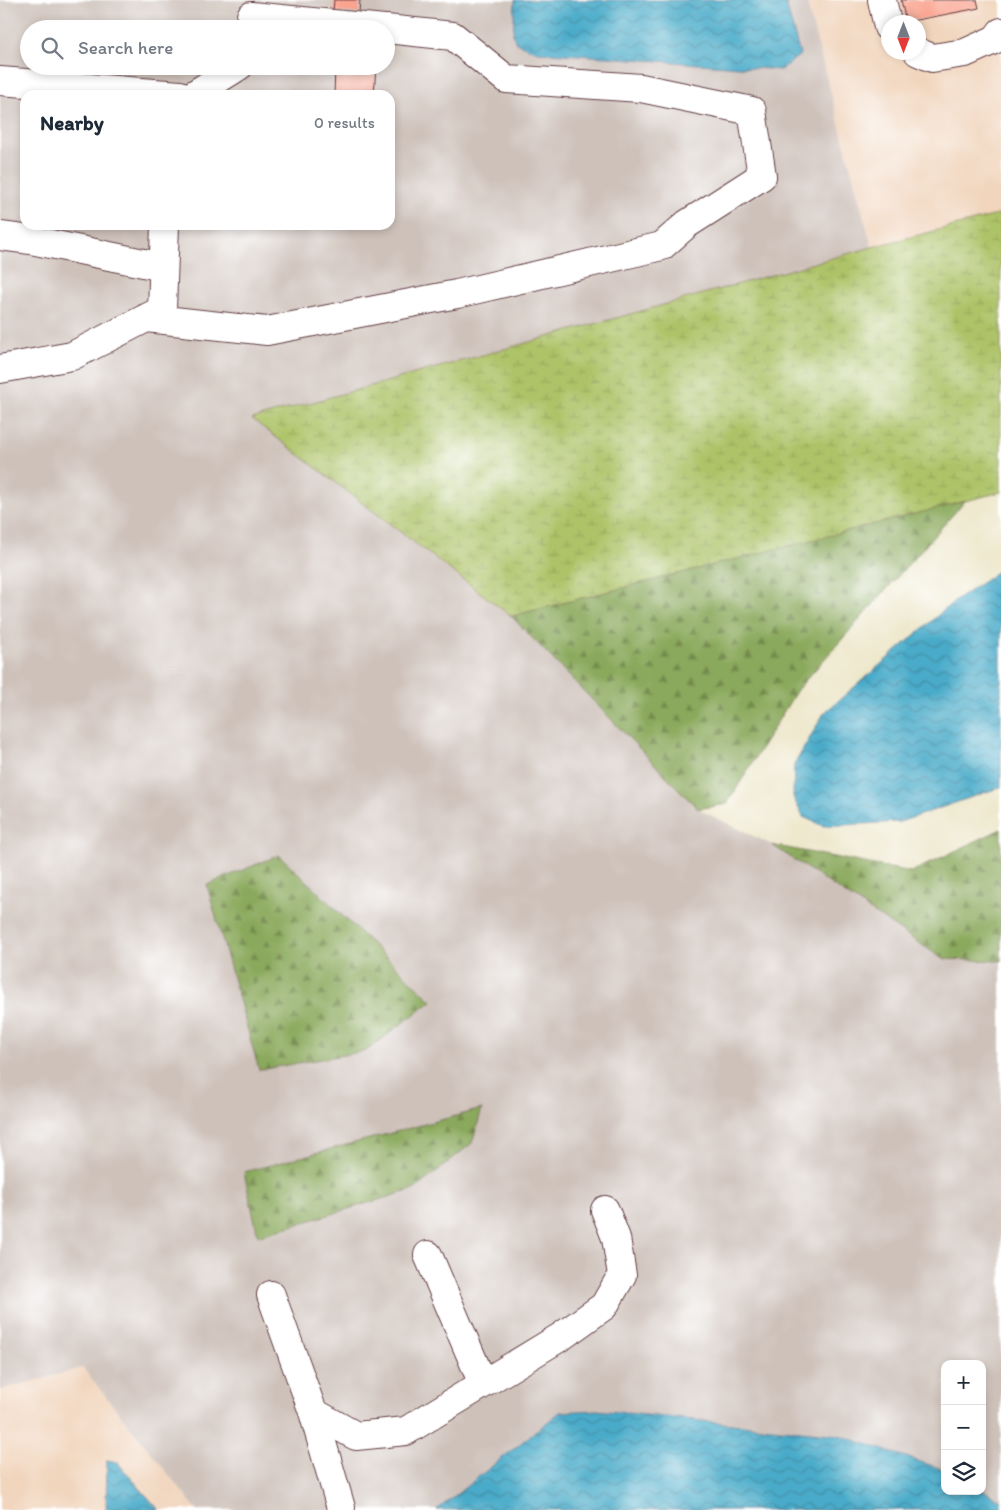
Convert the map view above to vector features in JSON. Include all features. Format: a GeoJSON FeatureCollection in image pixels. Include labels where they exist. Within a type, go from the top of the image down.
{"type":"FeatureCollection","features":[{"type":"Feature","properties":{"kind":"lane"},"geometry":{"type":"LineString","coordinates":[[882,0],[885,15]]}},
{"type":"Feature","properties":{"kind":"lane"},"geometry":{"type":"LineString","coordinates":[[249,15],[298,20]]}},
{"type":"Feature","properties":{"kind":"lane"},"geometry":{"type":"LineString","coordinates":[[146,318],[267,331],[457,294],[662,246],[687,224],[762,176],[752,111],[641,88],[506,79],[453,36],[395,30]]}},
{"type":"Feature","properties":{"kind":"lane"},"geometry":{"type":"LineString","coordinates":[[926,55],[932,58],[965,53],[996,39],[1001,32]]}},
{"type":"Feature","properties":{"kind":"lane"},"geometry":{"type":"LineString","coordinates":[[201,90],[225,75]]}},
{"type":"Feature","properties":{"kind":"lane"},"geometry":{"type":"LineString","coordinates":[[0,81],[116,90]]}},
{"type":"Feature","properties":{"kind":"lane"},"geometry":{"type":"LineString","coordinates":[[0,369],[72,356],[162,310],[165,230]]}},
{"type":"Feature","properties":{"kind":"lane"},"geometry":{"type":"LineString","coordinates":[[0,236],[31,240],[164,266]]}},
{"type":"Feature","properties":{"kind":"lane"},"geometry":{"type":"LineString","coordinates":[[312,1412],[356,1436],[406,1431],[562,1336],[604,1306],[622,1275],[616,1238],[605,1210]]}},
{"type":"Feature","properties":{"kind":"lane"},"geometry":{"type":"LineString","coordinates":[[428,1255],[483,1384]]}},
{"type":"Feature","properties":{"kind":"lane"},"geometry":{"type":"LineString","coordinates":[[270,1295],[312,1412],[341,1508]]}},
{"type":"Feature","properties":{"kind":"shaded area"},"geometry":{"type":"Polygon","coordinates":[[[0,0],[806,0],[872,247],[253,419],[511,616],[698,809],[772,845],[943,959],[1001,961],[1001,1500],[986,1492],[986,1360],[941,1360],[941,1469],[839,1435],[597,1410],[560,1412],[437,1510],[197,1510],[83,1368],[0,1390],[0,0]]]}},
{"type":"Feature","properties":{"kind":"shaded area"},"geometry":{"type":"Polygon","coordinates":[[[806,0],[1001,0],[1001,214],[872,247],[806,0]]]}},
{"type":"Feature","properties":{"kind":"shaded area"},"geometry":{"type":"Polygon","coordinates":[[[83,1368],[197,1510],[0,1510],[0,1390],[83,1368]]]}},
{"type":"Feature","properties":{"kind":"green space"},"geometry":{"type":"Polygon","coordinates":[[[1001,214],[1001,492],[511,616],[252,419],[872,247],[1001,214]]]}},
{"type":"Feature","properties":{"kind":"green space"},"geometry":{"type":"Polygon","coordinates":[[[965,501],[797,690],[727,804],[698,809],[511,616],[965,501]]]}},
{"type":"Feature","properties":{"kind":"green space"},"geometry":{"type":"Polygon","coordinates":[[[1001,829],[1001,961],[943,959],[772,845],[911,872],[1001,829]]]}},
{"type":"Feature","properties":{"kind":"green space"},"geometry":{"type":"Polygon","coordinates":[[[279,855],[432,1001],[366,1051],[259,1070],[207,885],[279,855]]]}},
{"type":"Feature","properties":{"kind":"green space"},"geometry":{"type":"Polygon","coordinates":[[[482,1109],[472,1143],[415,1189],[258,1236],[244,1172],[482,1109]]]}},
{"type":"Feature","properties":{"kind":"water"},"geometry":{"type":"Polygon","coordinates":[[[515,0],[785,0],[800,55],[780,70],[538,52],[516,43],[513,35],[515,0]]]}},
{"type":"Feature","properties":{"kind":"water"},"geometry":{"type":"Polygon","coordinates":[[[1001,569],[1001,787],[900,822],[823,826],[803,817],[793,797],[794,765],[824,713],[951,604],[1001,569]]]}},
{"type":"Feature","properties":{"kind":"water"},"geometry":{"type":"Polygon","coordinates":[[[597,1410],[839,1435],[941,1469],[941,1495],[986,1495],[986,1492],[1001,1500],[1001,1510],[437,1510],[560,1412],[597,1410]]]}},
{"type":"Feature","properties":{"kind":"water"},"geometry":{"type":"Polygon","coordinates":[[[107,1460],[117,1462],[159,1510],[106,1510],[107,1460]]]}},
{"type":"Feature","properties":{"kind":"building"},"geometry":{"type":"Polygon","coordinates":[[[334,0],[360,0],[359,13],[333,12],[334,0]]]}},
{"type":"Feature","properties":{"kind":"building"},"geometry":{"type":"Polygon","coordinates":[[[901,0],[977,0],[979,8],[926,18],[926,15],[904,15],[901,0]]]}},
{"type":"Feature","properties":{"kind":"building"},"geometry":{"type":"Polygon","coordinates":[[[335,75],[375,75],[374,90],[334,90],[335,75]]]}}]}
